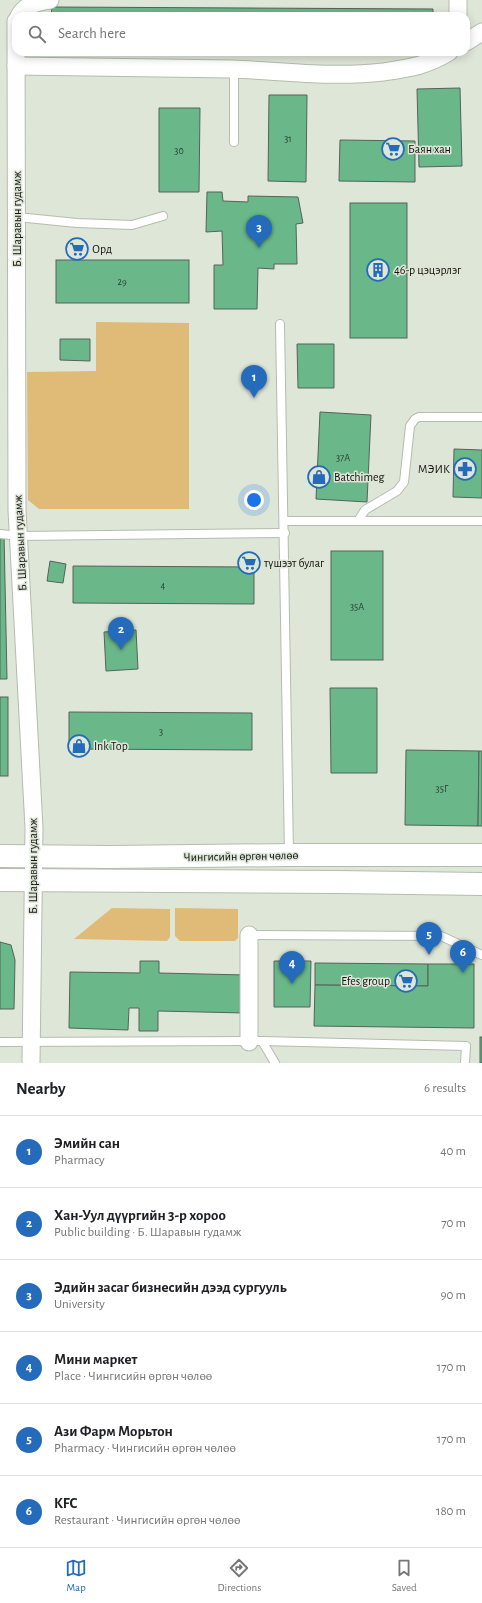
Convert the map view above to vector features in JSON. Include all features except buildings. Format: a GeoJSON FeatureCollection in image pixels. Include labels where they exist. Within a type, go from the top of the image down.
{"type":"FeatureCollection","features":[{"type":"Feature","properties":{"kind":"highway","name":"Чингисийн өргөн чөлөө"},"geometry":{"type":"LineString","coordinates":[[0,856],[111,857],[482,855]]}},
{"type":"Feature","properties":{"kind":"highway","name":"Чингисийн өргөн чөлөө"},"geometry":{"type":"LineString","coordinates":[[0,880],[482,884]]}},
{"type":"Feature","properties":{"kind":"street"},"geometry":{"type":"LineString","coordinates":[[21,12],[23,8],[38,1],[50,0]]}},
{"type":"Feature","properties":{"kind":"street"},"geometry":{"type":"LineString","coordinates":[[458,0],[458,12]]}},
{"type":"Feature","properties":{"kind":"street"},"geometry":{"type":"LineString","coordinates":[[470,40],[482,32]]}},
{"type":"Feature","properties":{"kind":"street","name":"Б. Шаравын гудамж"},"geometry":{"type":"LineString","coordinates":[[16,56],[18,510],[34,828],[30,1063]]}},
{"type":"Feature","properties":{"kind":"street"},"geometry":{"type":"LineString","coordinates":[[16,66],[234,69],[302,74],[358,75],[416,68],[442,56]]}},
{"type":"Feature","properties":{"kind":"street"},"geometry":{"type":"LineString","coordinates":[[249,935],[255,1042]]}},
{"type":"Feature","properties":{"kind":"lane"},"geometry":{"type":"LineString","coordinates":[[234,69],[234,142]]}},
{"type":"Feature","properties":{"kind":"lane"},"geometry":{"type":"LineString","coordinates":[[17,217],[78,223],[132,225],[163,216]]}},
{"type":"Feature","properties":{"kind":"lane"},"geometry":{"type":"LineString","coordinates":[[280,324],[289,855]]}},
{"type":"Feature","properties":{"kind":"lane"},"geometry":{"type":"LineString","coordinates":[[358,521],[365,510],[397,491],[404,482],[410,426],[415,419],[482,417]]}},
{"type":"Feature","properties":{"kind":"lane"},"geometry":{"type":"LineString","coordinates":[[284,521],[482,521]]}},
{"type":"Feature","properties":{"kind":"lane"},"geometry":{"type":"LineString","coordinates":[[0,534],[20,536],[284,533]]}},
{"type":"Feature","properties":{"kind":"lane"},"geometry":{"type":"LineString","coordinates":[[249,935],[441,936],[482,955]]}},
{"type":"Feature","properties":{"kind":"lane"},"geometry":{"type":"LineString","coordinates":[[0,1042],[255,1042],[466,1046],[465,1063]]}},
{"type":"Feature","properties":{"kind":"lane"},"geometry":{"type":"LineString","coordinates":[[255,1042],[275,1063]]}},
{"type":"Feature","properties":{"kind":"shaded area"},"geometry":{"type":"Polygon","coordinates":[[[96,322],[189,323],[189,509],[39,509],[28,500],[27,372],[96,371],[96,322]]]}},
{"type":"Feature","properties":{"kind":"shaded area"},"geometry":{"type":"Polygon","coordinates":[[[112,908],[170,909],[170,937],[167,941],[74,939],[112,908]]]}},
{"type":"Feature","properties":{"kind":"shaded area"},"geometry":{"type":"Polygon","coordinates":[[[175,908],[238,909],[238,938],[235,941],[180,941],[175,936],[175,908]]]}},
{"type":"Feature","properties":{"kind":"place","name":"Баян хан"},"geometry":{"type":"Point","coordinates":[393,149]}},
{"type":"Feature","properties":{"kind":"place","name":"Эдийн засаг бизнесийн дээд сургууль"},"geometry":{"type":"Point","coordinates":[259,248]}},
{"type":"Feature","properties":{"kind":"place","name":"Орд"},"geometry":{"type":"Point","coordinates":[77,249]}},
{"type":"Feature","properties":{"kind":"place","name":"46-р цэцэрлэг"},"geometry":{"type":"Point","coordinates":[378,270]}},
{"type":"Feature","properties":{"kind":"place","name":"Эмийн сан"},"geometry":{"type":"Point","coordinates":[254,398]}},
{"type":"Feature","properties":{"kind":"place","name":"МЭИК"},"geometry":{"type":"Point","coordinates":[465,469]}},
{"type":"Feature","properties":{"kind":"place","name":"Batchimeg"},"geometry":{"type":"Point","coordinates":[319,477]}},
{"type":"Feature","properties":{"kind":"place","name":"түшээт булаг"},"geometry":{"type":"Point","coordinates":[249,563]}},
{"type":"Feature","properties":{"kind":"place","name":"Хан-Уул дүүргийн 3-р хороо"},"geometry":{"type":"Point","coordinates":[121,650]}},
{"type":"Feature","properties":{"kind":"place","name":"Ink Top"},"geometry":{"type":"Point","coordinates":[79,746]}},
{"type":"Feature","properties":{"kind":"place","name":"Ази Фарм Морьтон"},"geometry":{"type":"Point","coordinates":[429,955]}},
{"type":"Feature","properties":{"kind":"place","name":"KFC"},"geometry":{"type":"Point","coordinates":[463,973]}},
{"type":"Feature","properties":{"kind":"place","name":"Efes group"},"geometry":{"type":"Point","coordinates":[406,981]}},
{"type":"Feature","properties":{"kind":"place","name":"Мини маркет"},"geometry":{"type":"Point","coordinates":[292,984]}}]}
